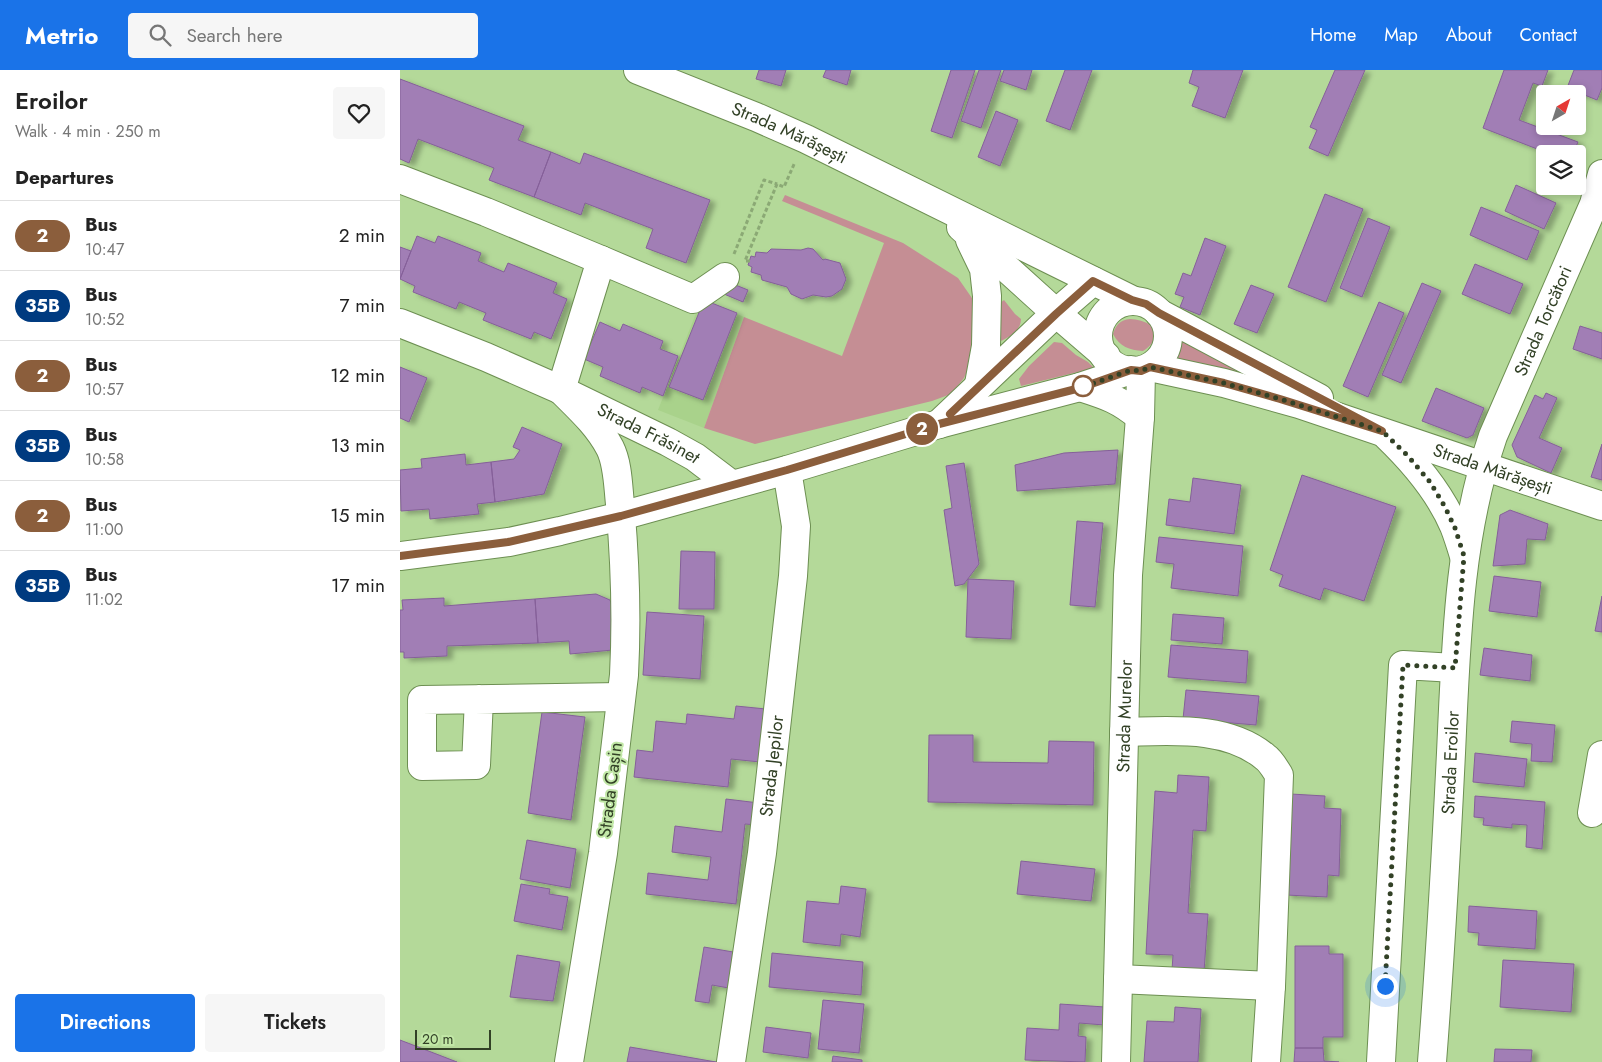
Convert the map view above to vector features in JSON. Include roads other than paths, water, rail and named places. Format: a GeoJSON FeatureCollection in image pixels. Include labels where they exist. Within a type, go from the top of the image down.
{"type":"FeatureCollection","features":[{"type":"Feature","properties":{"kind":"street","name":"Strada Mărășești"},"geometry":{"type":"LineString","coordinates":[[638,70],[720,102],[806,139],[1132,300]]}},
{"type":"Feature","properties":{"kind":"street","name":"Strada Torcători"},"geometry":{"type":"LineString","coordinates":[[1483,466],[1497,427],[1598,198],[1602,174]]}},
{"type":"Feature","properties":{"kind":"street"},"geometry":{"type":"LineString","coordinates":[[400,179],[486,212],[693,299],[725,277]]}},
{"type":"Feature","properties":{"kind":"street","name":"Strada Mărășești"},"geometry":{"type":"LineString","coordinates":[[936,204],[1056,314],[1106,356]]}},
{"type":"Feature","properties":{"kind":"street"},"geometry":{"type":"LineString","coordinates":[[967,232],[984,269],[987,296],[986,346],[980,384]]}},
{"type":"Feature","properties":{"kind":"street"},"geometry":{"type":"LineString","coordinates":[[561,390],[601,260]]}},
{"type":"Feature","properties":{"kind":"street"},"geometry":{"type":"LineString","coordinates":[[939,424],[1093,281]]}},
{"type":"Feature","properties":{"kind":"street"},"geometry":{"type":"LineString","coordinates":[[400,556],[508,542],[621,516],[787,470],[939,424],[1080,388],[1141,369],[1159,360],[1168,342],[1168,332],[1165,322],[1159,313],[1146,304],[1132,300],[1124,301],[1110,308],[1101,320],[1098,335],[1101,350],[1113,363],[1141,369]]}},
{"type":"Feature","properties":{"kind":"street","name":"Strada Mărășești"},"geometry":{"type":"LineString","coordinates":[[1159,313],[1382,431]]}},
{"type":"Feature","properties":{"kind":"street","name":"Strada Frăsinet"},"geometry":{"type":"LineString","coordinates":[[400,323],[486,357],[561,390],[682,450],[714,470],[732,485]]}},
{"type":"Feature","properties":{"kind":"street","name":"Strada Mărășești"},"geometry":{"type":"LineString","coordinates":[[1141,369],[1224,383],[1280,399],[1382,431],[1602,506]]}},
{"type":"Feature","properties":{"kind":"street","name":"Strada Murelor"},"geometry":{"type":"LineString","coordinates":[[1116,1062],[1128,575],[1140,416],[1141,369]]}},
{"type":"Feature","properties":{"kind":"street"},"geometry":{"type":"LineString","coordinates":[[1080,388],[1110,396],[1140,416]]}},
{"type":"Feature","properties":{"kind":"street","name":"Strada Frăsinet"},"geometry":{"type":"LineString","coordinates":[[561,390],[590,418],[610,449],[617,475],[621,516]]}},
{"type":"Feature","properties":{"kind":"street"},"geometry":{"type":"LineString","coordinates":[[1382,431],[1408,456],[1430,482],[1455,528],[1464,556]]}},
{"type":"Feature","properties":{"kind":"street","name":"Strada Eroilor"},"geometry":{"type":"LineString","coordinates":[[1432,1062],[1441,940],[1455,668],[1464,556],[1483,466]]}},
{"type":"Feature","properties":{"kind":"street","name":"Strada Jepilor"},"geometry":{"type":"LineString","coordinates":[[731,1062],[762,853],[793,576],[796,526],[787,470]]}},
{"type":"Feature","properties":{"kind":"street","name":"Strada Cașin"},"geometry":{"type":"LineString","coordinates":[[569,1062],[603,853],[621,697],[625,648],[624,551],[621,516]]}},
{"type":"Feature","properties":{"kind":"street"},"geometry":{"type":"LineString","coordinates":[[1381,1062],[1403,665],[1455,668]]}},
{"type":"Feature","properties":{"kind":"street"},"geometry":{"type":"LineString","coordinates":[[479,699],[621,697]]}},
{"type":"Feature","properties":{"kind":"street"},"geometry":{"type":"LineString","coordinates":[[1124,732],[1187,731],[1215,734],[1244,744],[1266,757],[1279,775],[1271,986],[1266,1062]]}},
{"type":"Feature","properties":{"kind":"street"},"geometry":{"type":"LineString","coordinates":[[1592,813],[1602,755]]}},
{"type":"Feature","properties":{"kind":"street"},"geometry":{"type":"LineString","coordinates":[[1118,979],[1271,986]]}}]}
